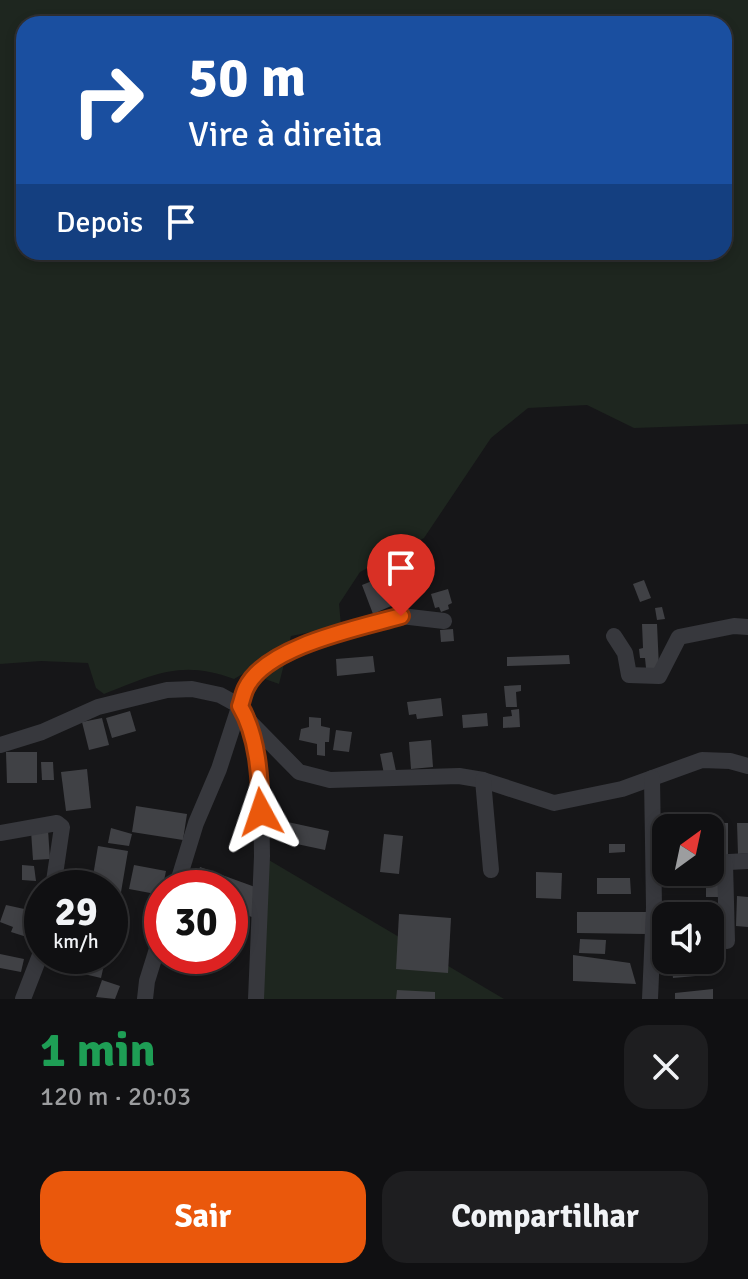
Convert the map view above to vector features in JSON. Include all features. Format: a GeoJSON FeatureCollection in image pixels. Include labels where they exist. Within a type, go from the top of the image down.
{"type":"FeatureCollection","features":[{"type":"Feature","properties":{"kind":"street"},"geometry":{"type":"LineString","coordinates":[[182,870],[246,686],[274,658],[320,639],[401,616],[444,621]]}},
{"type":"Feature","properties":{"kind":"street"},"geometry":{"type":"LineString","coordinates":[[614,636],[625,653],[629,675],[659,676],[679,637],[734,626],[748,627]]}},
{"type":"Feature","properties":{"kind":"street"},"geometry":{"type":"LineString","coordinates":[[0,745],[42,732],[98,707],[167,690],[192,689],[220,695],[240,706],[250,722],[299,772],[330,780],[459,776],[483,780],[554,803],[622,789],[702,760],[748,766]]}},
{"type":"Feature","properties":{"kind":"street"},"geometry":{"type":"LineString","coordinates":[[250,722],[261,803],[256,999]]}},
{"type":"Feature","properties":{"kind":"street"},"geometry":{"type":"LineString","coordinates":[[717,761],[748,756]]}},
{"type":"Feature","properties":{"kind":"street"},"geometry":{"type":"LineString","coordinates":[[652,778],[655,814]]}},
{"type":"Feature","properties":{"kind":"street"},"geometry":{"type":"LineString","coordinates":[[483,780],[491,870]]}},
{"type":"Feature","properties":{"kind":"street"},"geometry":{"type":"LineString","coordinates":[[0,833],[57,823],[62,827],[56,870]]}},
{"type":"Feature","properties":{"kind":"street"},"geometry":{"type":"LineString","coordinates":[[724,863],[748,861]]}},
{"type":"Feature","properties":{"kind":"street"},"geometry":{"type":"LineString","coordinates":[[650,999],[658,886]]}},
{"type":"Feature","properties":{"kind":"street"},"geometry":{"type":"LineString","coordinates":[[721,886],[727,941]]}},
{"type":"Feature","properties":{"kind":"street"},"geometry":{"type":"LineString","coordinates":[[23,999],[33,974]]}},
{"type":"Feature","properties":{"kind":"street"},"geometry":{"type":"LineString","coordinates":[[145,999],[149,974]]}},
{"type":"Feature","properties":{"kind":"shaded area"},"geometry":{"type":"Polygon","coordinates":[[[0,0],[748,0],[748,424],[634,428],[587,405],[528,408],[491,438],[424,538],[360,572],[339,604],[341,626],[291,636],[279,684],[246,672],[234,679],[198,670],[182,670],[153,676],[104,694],[96,688],[88,663],[41,661],[0,664],[0,0]]]}},
{"type":"Feature","properties":{"kind":"shaded area"},"geometry":{"type":"Polygon","coordinates":[[[262,856],[504,999],[256,999],[262,856]]]}},
{"type":"Feature","properties":{"kind":"building"},"geometry":{"type":"Polygon","coordinates":[[[387,575],[398,603],[373,614],[362,585],[387,575]]]}},
{"type":"Feature","properties":{"kind":"building"},"geometry":{"type":"Polygon","coordinates":[[[644,580],[651,598],[640,602],[633,584],[644,580]]]}},
{"type":"Feature","properties":{"kind":"building"},"geometry":{"type":"Polygon","coordinates":[[[448,589],[452,603],[448,605],[449,609],[441,612],[439,607],[435,608],[431,594],[448,589]]]}},
{"type":"Feature","properties":{"kind":"building"},"geometry":{"type":"Polygon","coordinates":[[[662,607],[665,619],[657,620],[655,608],[662,607]]]}},
{"type":"Feature","properties":{"kind":"building"},"geometry":{"type":"Polygon","coordinates":[[[642,624],[657,624],[659,668],[646,668],[645,658],[640,658],[639,649],[643,648],[642,624]]]}},
{"type":"Feature","properties":{"kind":"building"},"geometry":{"type":"Polygon","coordinates":[[[453,629],[454,641],[441,642],[440,630],[453,629]]]}},
{"type":"Feature","properties":{"kind":"building"},"geometry":{"type":"Polygon","coordinates":[[[569,655],[570,664],[507,666],[507,657],[569,655]]]}},
{"type":"Feature","properties":{"kind":"building"},"geometry":{"type":"Polygon","coordinates":[[[373,656],[375,672],[337,676],[336,659],[373,656]]]}},
{"type":"Feature","properties":{"kind":"building"},"geometry":{"type":"Polygon","coordinates":[[[521,685],[521,691],[516,692],[517,707],[506,707],[504,686],[521,685]]]}},
{"type":"Feature","properties":{"kind":"building"},"geometry":{"type":"Polygon","coordinates":[[[441,698],[443,716],[417,719],[416,714],[409,715],[407,702],[441,698]]]}},
{"type":"Feature","properties":{"kind":"building"},"geometry":{"type":"Polygon","coordinates":[[[519,709],[520,727],[503,728],[503,717],[512,716],[511,710],[519,709]]]}},
{"type":"Feature","properties":{"kind":"building"},"geometry":{"type":"Polygon","coordinates":[[[130,711],[136,731],[112,738],[106,718],[130,711]]]}},
{"type":"Feature","properties":{"kind":"building"},"geometry":{"type":"Polygon","coordinates":[[[487,713],[488,726],[463,728],[462,715],[487,713]]]}},
{"type":"Feature","properties":{"kind":"building"},"geometry":{"type":"Polygon","coordinates":[[[309,717],[321,718],[321,726],[330,728],[329,742],[325,742],[325,756],[317,755],[317,744],[299,740],[301,729],[309,727],[309,717]]]}},
{"type":"Feature","properties":{"kind":"building"},"geometry":{"type":"Polygon","coordinates":[[[102,718],[109,745],[89,750],[82,722],[102,718]]]}},
{"type":"Feature","properties":{"kind":"building"},"geometry":{"type":"Polygon","coordinates":[[[336,730],[352,732],[349,752],[333,750],[336,730]]]}},
{"type":"Feature","properties":{"kind":"building"},"geometry":{"type":"Polygon","coordinates":[[[431,740],[433,767],[411,769],[409,742],[431,740]]]}},
{"type":"Feature","properties":{"kind":"building"},"geometry":{"type":"Polygon","coordinates":[[[6,752],[37,752],[37,783],[7,783],[6,752]]]}},
{"type":"Feature","properties":{"kind":"building"},"geometry":{"type":"Polygon","coordinates":[[[392,752],[396,771],[384,774],[380,754],[392,752]]]}},
{"type":"Feature","properties":{"kind":"building"},"geometry":{"type":"Polygon","coordinates":[[[41,762],[53,762],[54,780],[42,780],[41,762]]]}},
{"type":"Feature","properties":{"kind":"building"},"geometry":{"type":"Polygon","coordinates":[[[87,769],[91,808],[66,811],[61,772],[87,769]]]}},
{"type":"Feature","properties":{"kind":"building"},"geometry":{"type":"Polygon","coordinates":[[[136,806],[187,814],[183,840],[132,832],[136,806]]]}},
{"type":"Feature","properties":{"kind":"building"},"geometry":{"type":"Polygon","coordinates":[[[283,821],[329,831],[325,850],[278,840],[283,821]]]}},
{"type":"Feature","properties":{"kind":"building"},"geometry":{"type":"Polygon","coordinates":[[[724,823],[728,823],[728,856],[724,856],[724,823]]]}},
{"type":"Feature","properties":{"kind":"building"},"geometry":{"type":"Polygon","coordinates":[[[737,823],[748,823],[748,853],[738,854],[737,823]]]}},
{"type":"Feature","properties":{"kind":"building"},"geometry":{"type":"Polygon","coordinates":[[[111,828],[132,834],[129,846],[108,843],[111,828]]]}},
{"type":"Feature","properties":{"kind":"building"},"geometry":{"type":"Polygon","coordinates":[[[48,830],[50,859],[33,860],[31,831],[48,830]]]}},
{"type":"Feature","properties":{"kind":"building"},"geometry":{"type":"Polygon","coordinates":[[[384,834],[403,836],[399,874],[380,872],[384,834]]]}},
{"type":"Feature","properties":{"kind":"building"},"geometry":{"type":"Polygon","coordinates":[[[609,844],[625,844],[625,852],[609,853],[609,844]]]}},
{"type":"Feature","properties":{"kind":"building"},"geometry":{"type":"Polygon","coordinates":[[[98,846],[128,851],[125,870],[94,870],[98,846]]]}},
{"type":"Feature","properties":{"kind":"building"},"geometry":{"type":"Polygon","coordinates":[[[22,865],[34,866],[35,870],[24,870],[22,880],[22,865]]]}},
{"type":"Feature","properties":{"kind":"building"},"geometry":{"type":"Polygon","coordinates":[[[134,865],[161,870],[144,870],[144,892],[129,889],[134,865]]]}},
{"type":"Feature","properties":{"kind":"building"},"geometry":{"type":"Polygon","coordinates":[[[536,872],[562,873],[561,899],[536,898],[536,872]]]}},
{"type":"Feature","properties":{"kind":"building"},"geometry":{"type":"Polygon","coordinates":[[[597,878],[630,878],[631,894],[597,894],[597,878]]]}},
{"type":"Feature","properties":{"kind":"building"},"geometry":{"type":"Polygon","coordinates":[[[248,884],[255,887],[252,917],[248,916],[248,884]]]}},
{"type":"Feature","properties":{"kind":"building"},"geometry":{"type":"Polygon","coordinates":[[[706,886],[719,886],[719,897],[706,897],[706,886]]]}},
{"type":"Feature","properties":{"kind":"building"},"geometry":{"type":"Polygon","coordinates":[[[737,896],[748,897],[748,927],[736,926],[737,896]]]}},
{"type":"Feature","properties":{"kind":"building"},"geometry":{"type":"Polygon","coordinates":[[[6,905],[24,909],[24,936],[11,932],[13,927],[0,922],[6,905]]]}},
{"type":"Feature","properties":{"kind":"building"},"geometry":{"type":"Polygon","coordinates":[[[577,912],[646,912],[646,934],[577,933],[577,912]]]}},
{"type":"Feature","properties":{"kind":"building"},"geometry":{"type":"Polygon","coordinates":[[[399,914],[451,918],[448,973],[396,969],[399,914]]]}},
{"type":"Feature","properties":{"kind":"building"},"geometry":{"type":"Polygon","coordinates":[[[580,939],[606,940],[605,954],[579,953],[580,939]]]}},
{"type":"Feature","properties":{"kind":"building"},"geometry":{"type":"Polygon","coordinates":[[[0,954],[24,959],[21,972],[0,968],[0,954]]]}},
{"type":"Feature","properties":{"kind":"building"},"geometry":{"type":"Polygon","coordinates":[[[573,955],[630,963],[636,984],[573,981],[573,955]]]}},
{"type":"Feature","properties":{"kind":"building"},"geometry":{"type":"Polygon","coordinates":[[[673,974],[707,974],[707,975],[673,978],[673,974]]]}},
{"type":"Feature","properties":{"kind":"building"},"geometry":{"type":"Polygon","coordinates":[[[102,980],[120,986],[115,999],[96,997],[102,980]]]}},
{"type":"Feature","properties":{"kind":"building"},"geometry":{"type":"Polygon","coordinates":[[[713,989],[713,999],[675,999],[675,993],[713,989]]]}},
{"type":"Feature","properties":{"kind":"building"},"geometry":{"type":"Polygon","coordinates":[[[397,990],[435,992],[435,999],[396,999],[397,990]]]}},
{"type":"Feature","properties":{"kind":"route"},"geometry":{"type":"LineString","coordinates":[[261,812],[261,790],[250,722],[240,706],[246,686],[274,658],[320,639],[401,616]]}}]}
